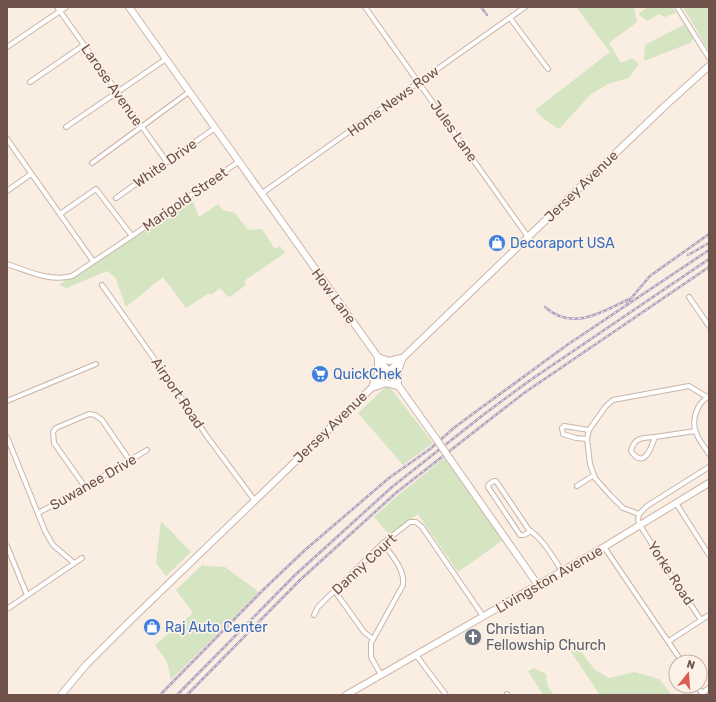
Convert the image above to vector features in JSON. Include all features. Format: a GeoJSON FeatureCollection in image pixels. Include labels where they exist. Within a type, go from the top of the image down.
{"type":"FeatureCollection","features":[{"type":"Feature","properties":{"kind":"main road","name":"How Lane"},"geometry":{"type":"LineString","coordinates":[[129,7],[538,585]]}},
{"type":"Feature","properties":{"kind":"main road","name":"Jersey Avenue"},"geometry":{"type":"LineString","coordinates":[[61,695],[94,656],[528,237],[709,66]]}},
{"type":"Feature","properties":{"kind":"main road"},"geometry":{"type":"LineString","coordinates":[[372,388],[378,373],[378,357],[391,361],[403,357]]}},
{"type":"Feature","properties":{"kind":"main road"},"geometry":{"type":"LineString","coordinates":[[372,388],[386,383],[398,386],[398,371],[403,357]]}},
{"type":"Feature","properties":{"kind":"main road","name":"Livingston Avenue"},"geometry":{"type":"LineString","coordinates":[[346,695],[604,547],[709,483]]}},
{"type":"Feature","properties":{"kind":"street"},"geometry":{"type":"LineString","coordinates":[[7,47],[59,9],[66,7]]}},
{"type":"Feature","properties":{"kind":"street","name":"Jules Lane"},"geometry":{"type":"LineString","coordinates":[[365,7],[528,237]]}},
{"type":"Feature","properties":{"kind":"street","name":"Home News Row"},"geometry":{"type":"LineString","coordinates":[[261,194],[525,7]]}},
{"type":"Feature","properties":{"kind":"street"},"geometry":{"type":"LineString","coordinates":[[677,7],[709,58]]}},
{"type":"Feature","properties":{"kind":"street","name":"Larose Avenue"},"geometry":{"type":"LineString","coordinates":[[59,9],[167,162]]}},
{"type":"Feature","properties":{"kind":"street"},"geometry":{"type":"LineString","coordinates":[[510,18],[548,69]]}},
{"type":"Feature","properties":{"kind":"street"},"geometry":{"type":"LineString","coordinates":[[30,82],[84,45]]}},
{"type":"Feature","properties":{"kind":"street"},"geometry":{"type":"LineString","coordinates":[[66,127],[166,59]]}},
{"type":"Feature","properties":{"kind":"street"},"geometry":{"type":"LineString","coordinates":[[92,163],[189,92]]}},
{"type":"Feature","properties":{"kind":"street","name":"White Drive"},"geometry":{"type":"LineString","coordinates":[[116,198],[215,128]]}},
{"type":"Feature","properties":{"kind":"street"},"geometry":{"type":"LineString","coordinates":[[7,139],[93,261]]}},
{"type":"Feature","properties":{"kind":"street","name":"Marigold Street"},"geometry":{"type":"LineString","coordinates":[[7,264],[54,279],[72,276],[238,162]]}},
{"type":"Feature","properties":{"kind":"street"},"geometry":{"type":"LineString","coordinates":[[7,190],[31,174]]}},
{"type":"Feature","properties":{"kind":"street"},"geometry":{"type":"LineString","coordinates":[[60,214],[96,189],[132,236]]}},
{"type":"Feature","properties":{"kind":"street","name":"Airport Road"},"geometry":{"type":"LineString","coordinates":[[102,285],[206,435],[255,501]]}},
{"type":"Feature","properties":{"kind":"street"},"geometry":{"type":"LineString","coordinates":[[689,297],[709,326]]}},
{"type":"Feature","properties":{"kind":"street"},"geometry":{"type":"LineString","coordinates":[[7,400],[96,364]]}},
{"type":"Feature","properties":{"kind":"street"},"geometry":{"type":"LineString","coordinates":[[639,514],[623,508],[610,495],[594,475],[590,464],[588,439],[589,430],[606,406],[613,400],[689,386],[708,397],[695,414],[694,424],[695,431],[709,454]]}},
{"type":"Feature","properties":{"kind":"street"},"geometry":{"type":"LineString","coordinates":[[85,487],[54,443],[53,432],[56,428],[92,414],[102,420],[130,461]]}},
{"type":"Feature","properties":{"kind":"street"},"geometry":{"type":"LineString","coordinates":[[588,439],[576,438],[563,434],[562,428],[564,426],[568,426],[589,430]]}},
{"type":"Feature","properties":{"kind":"street"},"geometry":{"type":"LineString","coordinates":[[654,437],[647,456],[644,458],[639,458],[631,451],[633,444],[638,440],[654,437],[695,431]]}},
{"type":"Feature","properties":{"kind":"street"},"geometry":{"type":"LineString","coordinates":[[7,437],[8,447],[45,531],[53,545],[74,563]]}},
{"type":"Feature","properties":{"kind":"street","name":"Suwanee Drive"},"geometry":{"type":"LineString","coordinates":[[38,513],[147,450]]}},
{"type":"Feature","properties":{"kind":"street"},"geometry":{"type":"LineString","coordinates":[[640,525],[638,520],[639,514],[647,506],[709,467]]}},
{"type":"Feature","properties":{"kind":"street"},"geometry":{"type":"LineString","coordinates":[[576,486],[594,475]]}},
{"type":"Feature","properties":{"kind":"street"},"geometry":{"type":"LineString","coordinates":[[531,531],[524,535],[520,535],[488,487],[489,484],[496,481],[531,531],[539,537],[562,571]]}},
{"type":"Feature","properties":{"kind":"street"},"geometry":{"type":"LineString","coordinates":[[676,503],[709,555]]}},
{"type":"Feature","properties":{"kind":"street","name":"Danny Court"},"geometry":{"type":"LineString","coordinates":[[314,615],[318,607],[334,590],[383,543],[410,522],[422,526],[483,616]]}},
{"type":"Feature","properties":{"kind":"street","name":"Yorke Road"},"geometry":{"type":"LineString","coordinates":[[640,525],[671,575],[702,620]]}},
{"type":"Feature","properties":{"kind":"street"},"geometry":{"type":"LineString","coordinates":[[381,675],[371,657],[371,643],[403,585],[404,577],[400,568],[383,543]]}},
{"type":"Feature","properties":{"kind":"street"},"geometry":{"type":"LineString","coordinates":[[7,546],[27,595]]}},
{"type":"Feature","properties":{"kind":"street"},"geometry":{"type":"LineString","coordinates":[[604,547],[677,654]]}},
{"type":"Feature","properties":{"kind":"street"},"geometry":{"type":"LineString","coordinates":[[7,609],[82,558]]}},
{"type":"Feature","properties":{"kind":"street"},"geometry":{"type":"LineString","coordinates":[[334,590],[364,632],[373,639]]}},
{"type":"Feature","properties":{"kind":"street"},"geometry":{"type":"LineString","coordinates":[[669,642],[709,615]]}},
{"type":"Feature","properties":{"kind":"street"},"geometry":{"type":"LineString","coordinates":[[416,655],[446,695]]}},
{"type":"Feature","properties":{"kind":"green space"},"geometry":{"type":"Polygon","coordinates":[[[576,7],[634,7],[637,22],[609,43],[621,63],[632,58],[639,64],[629,78],[608,84],[590,95],[559,129],[544,119],[535,110],[610,52],[576,7]]]}},
{"type":"Feature","properties":{"kind":"green space"},"geometry":{"type":"Polygon","coordinates":[[[648,7],[672,7],[676,13],[665,17],[659,14],[647,21],[638,14],[648,7]]]}},
{"type":"Feature","properties":{"kind":"green space"},"geometry":{"type":"Polygon","coordinates":[[[683,7],[709,7],[709,49],[707,48],[683,7]]]}},
{"type":"Feature","properties":{"kind":"green space"},"geometry":{"type":"Polygon","coordinates":[[[685,24],[694,38],[690,43],[644,61],[645,45],[685,24]]]}},
{"type":"Feature","properties":{"kind":"green space"},"geometry":{"type":"Polygon","coordinates":[[[191,196],[199,217],[218,204],[223,210],[235,213],[248,230],[262,229],[275,249],[280,246],[285,253],[244,281],[246,285],[230,297],[227,296],[220,288],[211,295],[209,293],[186,308],[163,277],[126,307],[115,277],[107,271],[67,288],[59,285],[191,196]]]}},
{"type":"Feature","properties":{"kind":"green space"},"geometry":{"type":"Polygon","coordinates":[[[388,385],[433,443],[403,465],[358,413],[388,385]]]}},
{"type":"Feature","properties":{"kind":"green space"},"geometry":{"type":"Polygon","coordinates":[[[444,458],[503,540],[458,572],[418,514],[390,535],[374,517],[444,458]]]}},
{"type":"Feature","properties":{"kind":"green space"},"geometry":{"type":"Polygon","coordinates":[[[161,521],[191,552],[166,576],[156,563],[161,521]]]}},
{"type":"Feature","properties":{"kind":"green space"},"geometry":{"type":"Polygon","coordinates":[[[203,564],[204,566],[225,567],[259,592],[171,680],[167,662],[155,645],[193,613],[176,590],[203,564]]]}},
{"type":"Feature","properties":{"kind":"green space"},"geometry":{"type":"Polygon","coordinates":[[[561,637],[571,638],[594,669],[609,678],[635,672],[659,679],[668,690],[668,694],[672,695],[600,695],[561,637]]]}},
{"type":"Feature","properties":{"kind":"green space"},"geometry":{"type":"Polygon","coordinates":[[[534,668],[546,674],[548,687],[554,695],[543,695],[528,671],[534,668]]]}},
{"type":"Feature","properties":{"kind":"railway"},"geometry":{"type":"LineString","coordinates":[[481,7],[487,15]]}},
{"type":"Feature","properties":{"kind":"railway"},"geometry":{"type":"LineString","coordinates":[[627,303],[650,276],[709,234]]}},
{"type":"Feature","properties":{"kind":"railway"},"geometry":{"type":"LineString","coordinates":[[688,255],[709,243]]}},
{"type":"Feature","properties":{"kind":"railway"},"geometry":{"type":"LineString","coordinates":[[160,695],[264,589],[305,550],[389,478],[430,449],[455,427],[567,345],[709,250]]}},
{"type":"Feature","properties":{"kind":"railway"},"geometry":{"type":"LineString","coordinates":[[177,695],[295,575],[392,487],[483,415],[529,381],[709,259]]}},
{"type":"Feature","properties":{"kind":"railway"},"geometry":{"type":"LineString","coordinates":[[187,695],[300,580],[397,492],[524,393],[709,267]]}},
{"type":"Feature","properties":{"kind":"railway"},"geometry":{"type":"LineString","coordinates":[[545,307],[555,314],[565,318],[576,319],[608,310],[629,299]]}},
{"type":"Feature","properties":{"kind":"place","name":"Decoraport USA"},"geometry":{"type":"Point","coordinates":[497,243]}},
{"type":"Feature","properties":{"kind":"place","name":"QuickChek"},"geometry":{"type":"Point","coordinates":[320,374]}},
{"type":"Feature","properties":{"kind":"place","name":"Raj Auto Center"},"geometry":{"type":"Point","coordinates":[152,627]}},
{"type":"Feature","properties":{"kind":"place","name":"Christian Fellowship Church"},"geometry":{"type":"Point","coordinates":[473,637]}}]}
